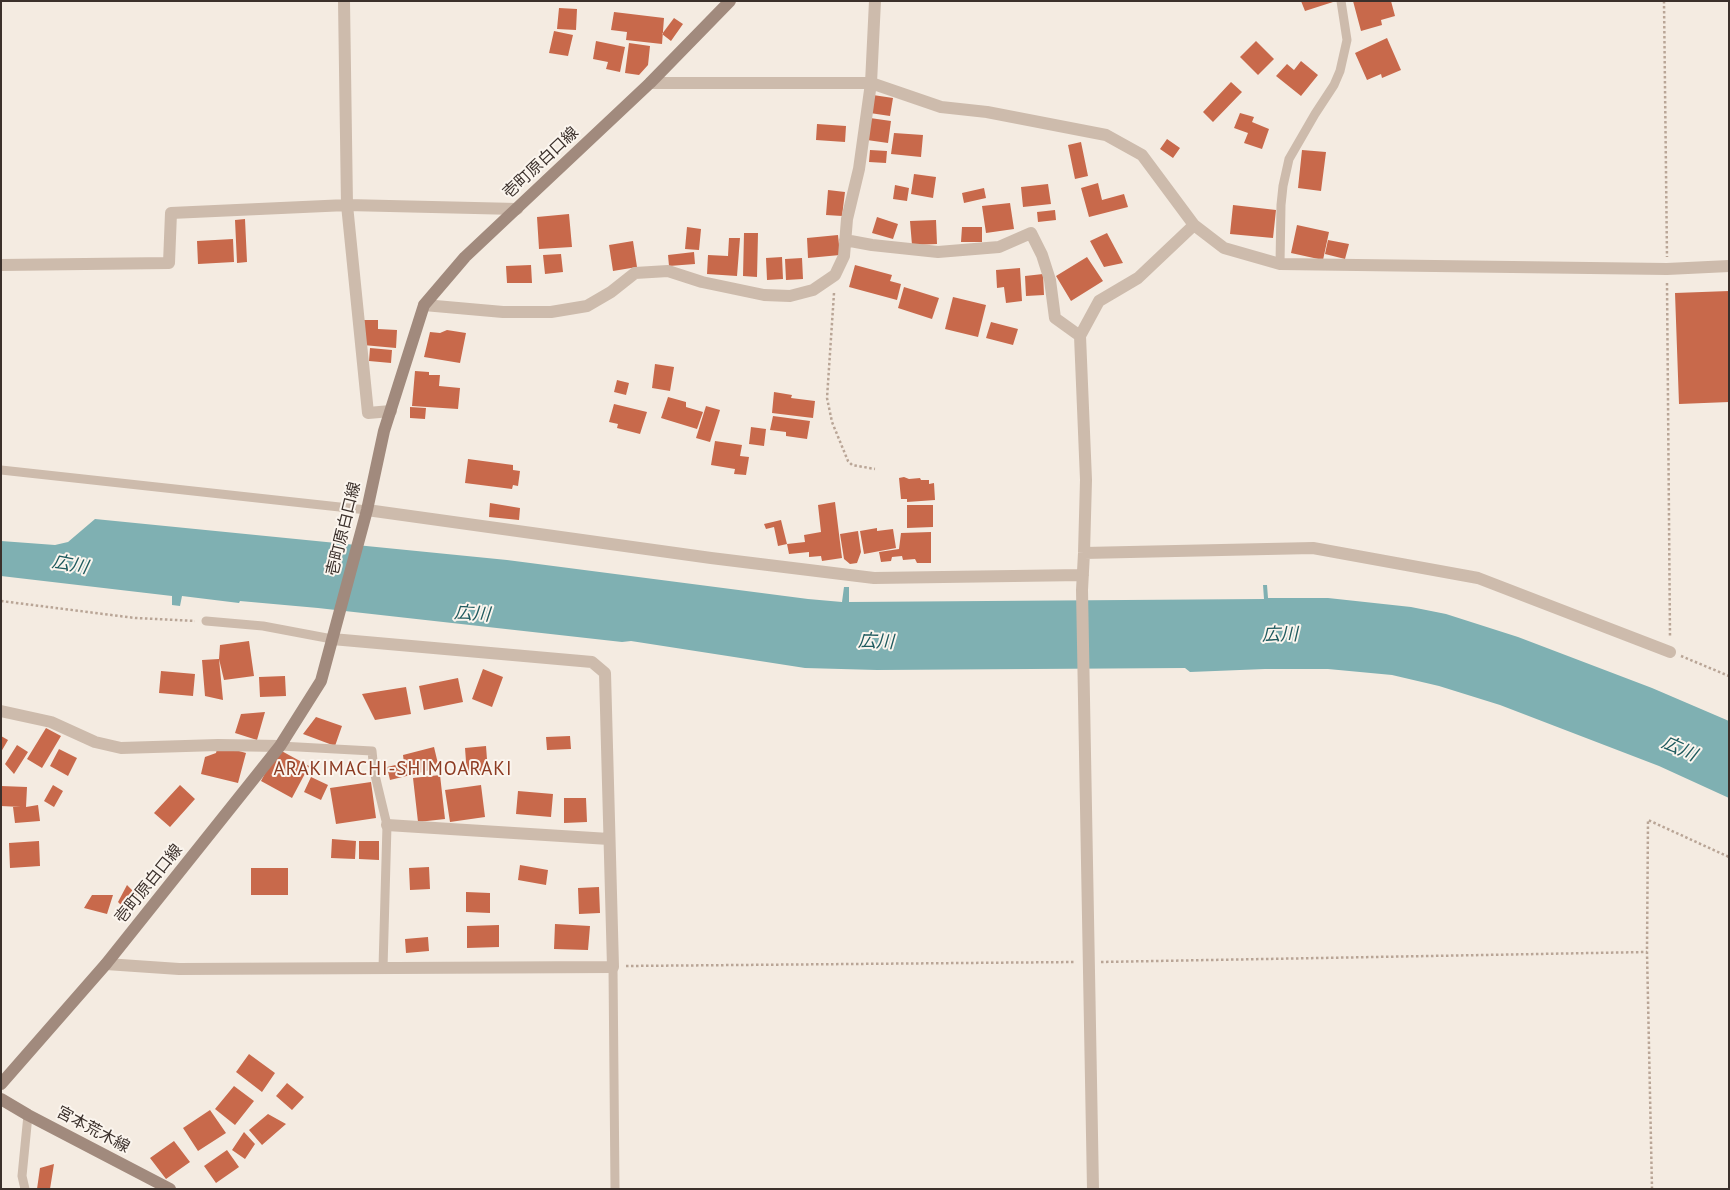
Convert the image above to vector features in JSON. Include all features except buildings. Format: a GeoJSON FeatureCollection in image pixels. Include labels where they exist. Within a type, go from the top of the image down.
{"type":"FeatureCollection","features":[{"type":"Feature","properties":{"kind":"main road","name":"壱町原白口線"},"geometry":{"type":"LineString","coordinates":[[1,1084],[106,964],[280,746],[321,681],[360,528],[367,510],[384,431],[424,305],[464,257],[650,83],[730,1]]}},
{"type":"Feature","properties":{"kind":"main road","name":"宮本荒木線"},"geometry":{"type":"LineString","coordinates":[[1,1099],[170,1189]]}},
{"type":"Feature","properties":{"kind":"street"},"geometry":{"type":"LineString","coordinates":[[344,1],[347,205],[368,413],[391,411]]}},
{"type":"Feature","properties":{"kind":"street"},"geometry":{"type":"LineString","coordinates":[[424,305],[503,312],[551,312],[588,306],[611,292],[635,273],[668,271],[702,282],[764,295],[790,296],[813,290],[835,275],[844,256],[847,219],[859,169],[871,83],[875,1]]}},
{"type":"Feature","properties":{"kind":"street"},"geometry":{"type":"LineString","coordinates":[[650,83],[871,83],[941,108],[987,112],[1106,135],[1142,155],[1194,225],[1224,248],[1280,264],[1667,269],[1729,266]]}},
{"type":"Feature","properties":{"kind":"street"},"geometry":{"type":"LineString","coordinates":[[1,265],[169,263],[171,213],[347,205],[516,209]]}},
{"type":"Feature","properties":{"kind":"street"},"geometry":{"type":"LineString","coordinates":[[1093,1189],[1083,700],[1082,590],[1086,480],[1080,336],[1099,301],[1138,278],[1194,225]]}},
{"type":"Feature","properties":{"kind":"street"},"geometry":{"type":"LineString","coordinates":[[846,240],[872,245],[938,252],[999,247],[1031,234],[1042,255],[1050,280],[1055,318],[1080,336]]}},
{"type":"Feature","properties":{"kind":"street"},"geometry":{"type":"LineString","coordinates":[[367,510],[874,578],[1083,575]]}},
{"type":"Feature","properties":{"kind":"street"},"geometry":{"type":"LineString","coordinates":[[1084,553],[1313,548],[1478,578],[1670,652]]}},
{"type":"Feature","properties":{"kind":"street"},"geometry":{"type":"LineString","coordinates":[[106,964],[180,969],[613,967],[605,673],[592,662],[334,635]]}},
{"type":"Feature","properties":{"kind":"street"},"geometry":{"type":"LineString","coordinates":[[1,711],[51,722],[96,742],[121,748],[280,746]]}},
{"type":"Feature","properties":{"kind":"street"},"geometry":{"type":"LineString","coordinates":[[387,825],[609,839]]}},
{"type":"Feature","properties":{"kind":"lane"},"geometry":{"type":"LineString","coordinates":[[1280,264],[1281,205],[1289,159],[1334,85],[1340,71],[1347,40],[1341,1]]}},
{"type":"Feature","properties":{"kind":"lane"},"geometry":{"type":"LineString","coordinates":[[1,470],[367,510]]}},
{"type":"Feature","properties":{"kind":"lane"},"geometry":{"type":"LineString","coordinates":[[206,622],[263,626],[334,635]]}},
{"type":"Feature","properties":{"kind":"lane"},"geometry":{"type":"LineString","coordinates":[[280,746],[372,751],[374,771],[387,825],[383,968]]}},
{"type":"Feature","properties":{"kind":"lane"},"geometry":{"type":"LineString","coordinates":[[613,967],[615,1189]]}},
{"type":"Feature","properties":{"kind":"lane"},"geometry":{"type":"LineString","coordinates":[[25,1189],[22,1176],[28,1114]]}},
{"type":"Feature","properties":{"kind":"path"},"geometry":{"type":"LineString","coordinates":[[1664,1],[1670,652],[1729,676]]}},
{"type":"Feature","properties":{"kind":"path"},"geometry":{"type":"LineString","coordinates":[[835,275],[827,398],[832,422],[848,461],[858,467],[875,469]]}},
{"type":"Feature","properties":{"kind":"path"},"geometry":{"type":"LineString","coordinates":[[1,601],[136,618],[206,622]]}},
{"type":"Feature","properties":{"kind":"path"},"geometry":{"type":"LineString","coordinates":[[1652,1189],[1647,952],[1648,820],[1729,857]]}},
{"type":"Feature","properties":{"kind":"path"},"geometry":{"type":"LineString","coordinates":[[613,967],[1089,962],[1647,952]]}},
{"type":"Feature","properties":{"kind":"water","name":"広川"},"geometry":{"type":"Polygon","coordinates":[[[95,519],[507,560],[842,602],[844,587],[849,587],[849,602],[1264,599],[1263,585],[1267,585],[1268,598],[1328,598],[1411,607],[1446,614],[1518,637],[1652,688],[1729,721],[1729,798],[1659,766],[1500,705],[1439,686],[1392,675],[1328,669],[1190,672],[1185,668],[877,670],[805,668],[631,641],[622,642],[318,608],[240,601],[239,603],[182,596],[180,606],[172,605],[172,596],[1,576],[1,541],[55,545],[68,542],[95,519]]]}},
{"type":"Feature","properties":{"kind":"district","name":"ARAKIMACHI-SHIMOARAKI"},"geometry":{"type":"Point","coordinates":[393,770]}}]}
